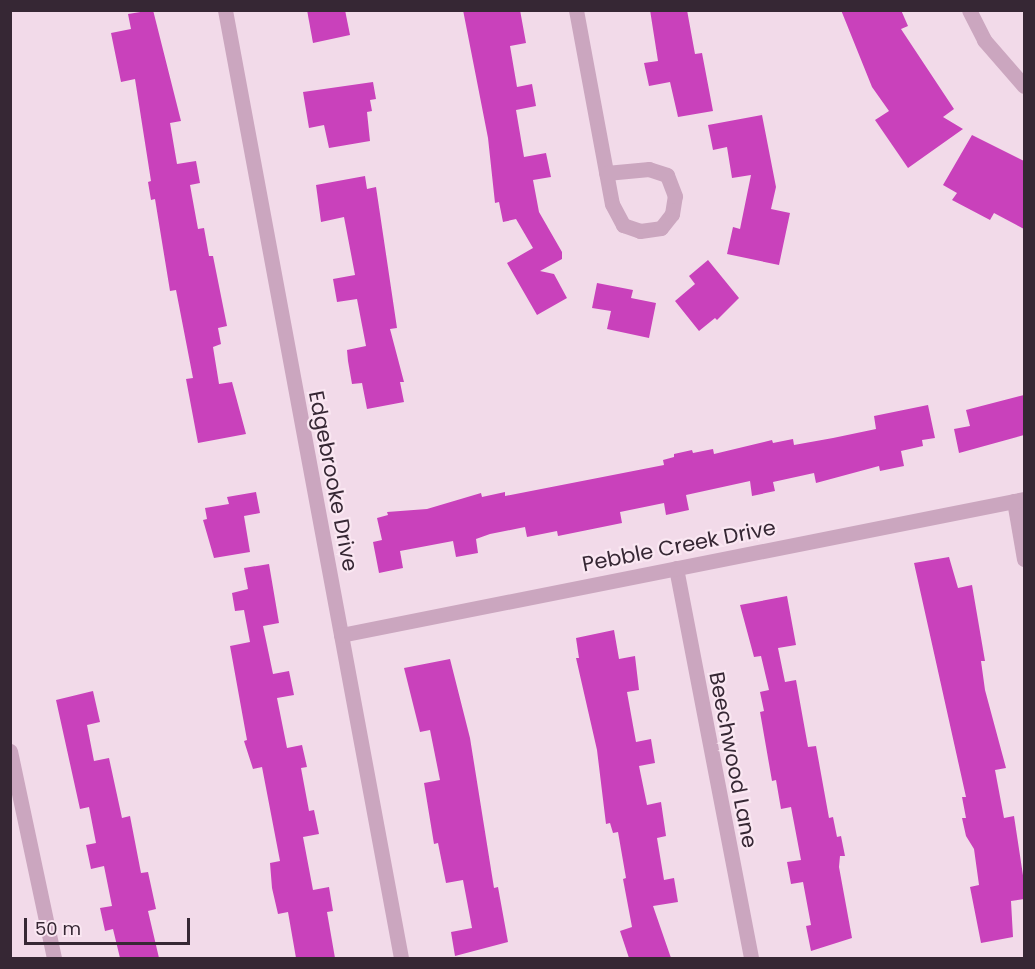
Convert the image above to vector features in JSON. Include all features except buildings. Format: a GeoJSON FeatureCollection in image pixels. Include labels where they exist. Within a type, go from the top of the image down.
{"type":"FeatureCollection","features":[{"type":"Feature","properties":{"kind":"street","name":"Edgebrooke Drive"},"geometry":{"type":"LineString","coordinates":[[225,10],[400,958]]}},
{"type":"Feature","properties":{"kind":"street"},"geometry":{"type":"LineString","coordinates":[[576,10],[606,173],[612,204],[623,225],[640,231],[661,228],[672,214],[675,196],[668,175],[649,169],[606,173]]}},
{"type":"Feature","properties":{"kind":"street"},"geometry":{"type":"LineString","coordinates":[[969,10],[984,40],[1024,86]]}},
{"type":"Feature","properties":{"kind":"street","name":"Pebble Creek Drive"},"geometry":{"type":"LineString","coordinates":[[341,635],[1019,500]]}},
{"type":"Feature","properties":{"kind":"street"},"geometry":{"type":"LineString","coordinates":[[1019,500],[1024,559]]}},
{"type":"Feature","properties":{"kind":"street","name":"Beechwood Lane"},"geometry":{"type":"LineString","coordinates":[[675,568],[751,958]]}},
{"type":"Feature","properties":{"kind":"street"},"geometry":{"type":"LineString","coordinates":[[10,751],[54,958]]}}]}
